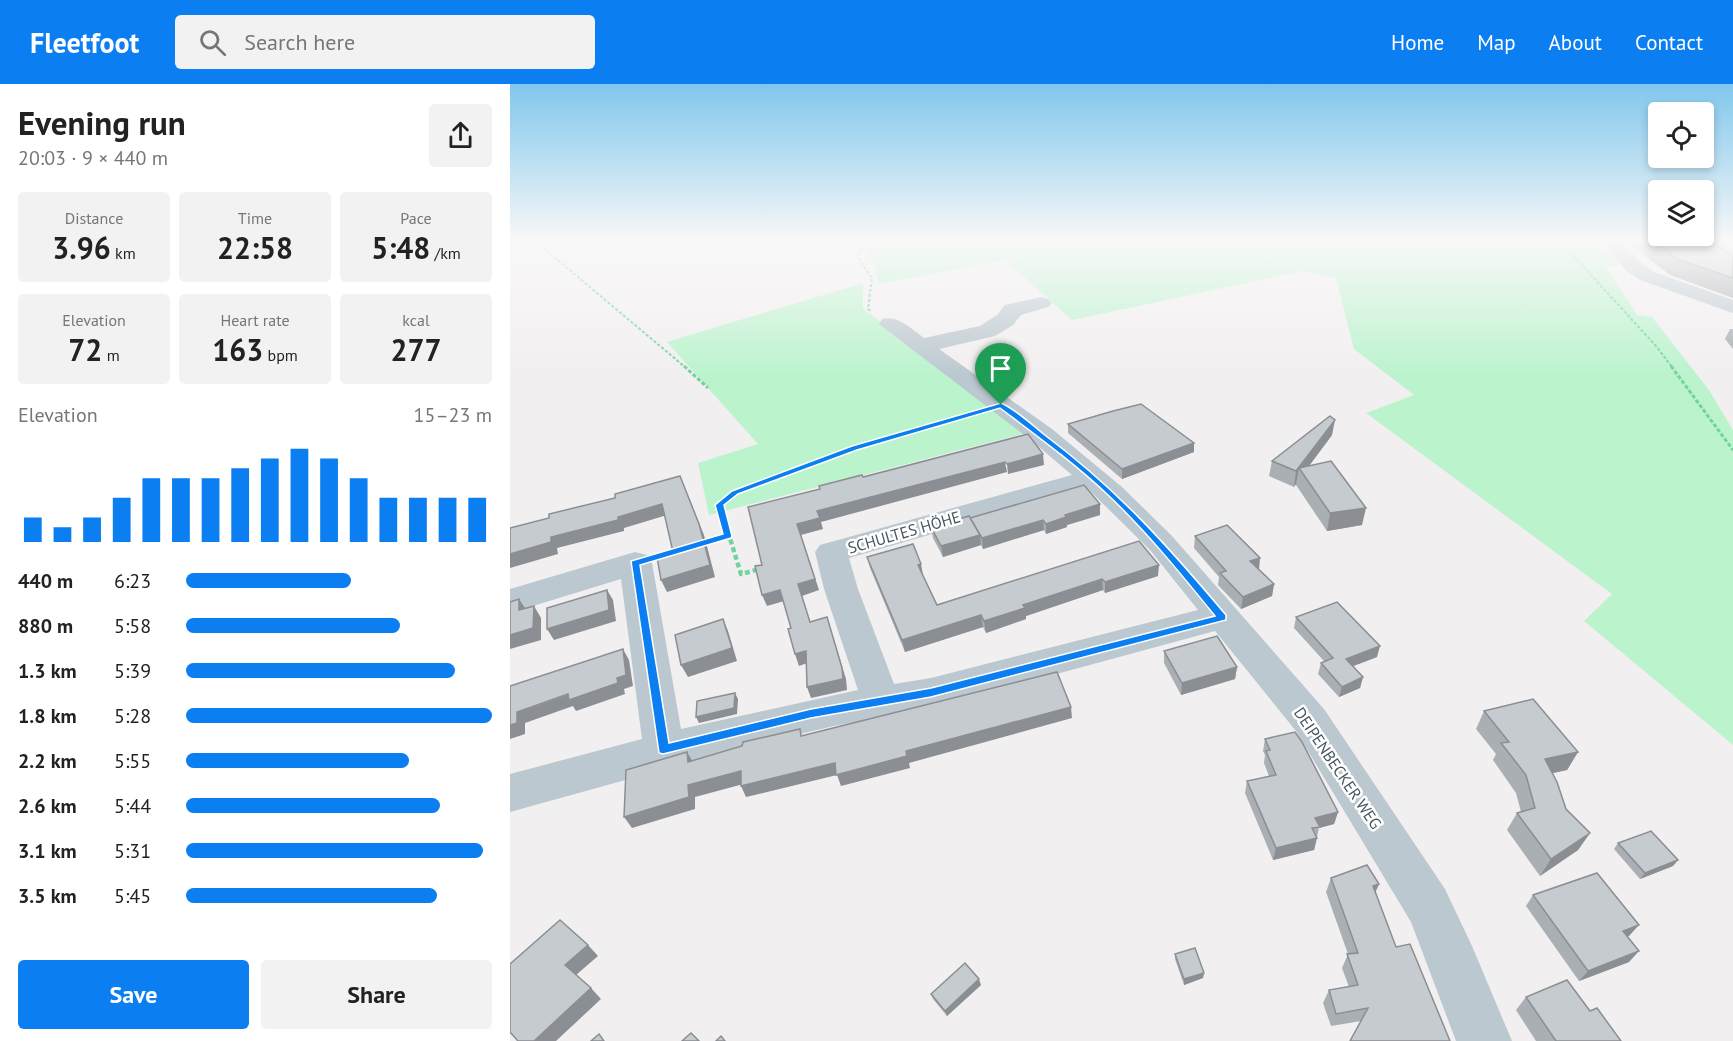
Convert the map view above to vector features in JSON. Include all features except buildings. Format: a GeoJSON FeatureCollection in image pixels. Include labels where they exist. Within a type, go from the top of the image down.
{"type":"FeatureCollection","features":[{"type":"Feature","properties":{"kind":"street"},"geometry":{"type":"LineString","coordinates":[[1674,286],[1733,307]]}},
{"type":"Feature","properties":{"kind":"street"},"geometry":{"type":"LineString","coordinates":[[920,346],[987,331],[1005,320],[1013,310],[1041,303]]}},
{"type":"Feature","properties":{"kind":"street","name":"DEIPENBECKER WEG"},"geometry":{"type":"LineString","coordinates":[[890,324],[1050,442],[1093,478],[1161,543],[1310,720],[1417,888],[1443,937],[1484,1041]]}},
{"type":"Feature","properties":{"kind":"street","name":"SCHULTES HÖHE"},"geometry":{"type":"LineString","coordinates":[[881,701],[841,590],[831,552],[1093,478]]}},
{"type":"Feature","properties":{"kind":"street"},"geometry":{"type":"LineString","coordinates":[[510,601],[634,563],[663,749]]}},
{"type":"Feature","properties":{"kind":"street"},"geometry":{"type":"LineString","coordinates":[[510,792],[663,749],[811,714],[931,693],[1222,617]]}},
{"type":"Feature","properties":{"kind":"path"},"geometry":{"type":"LineString","coordinates":[[589,286],[652,337],[708,388]]}},
{"type":"Feature","properties":{"kind":"path"},"geometry":{"type":"LineString","coordinates":[[871,286],[868,309],[890,324]]}},
{"type":"Feature","properties":{"kind":"path"},"geometry":{"type":"LineString","coordinates":[[1601,286],[1656,346],[1733,450]]}},
{"type":"Feature","properties":{"kind":"path"},"geometry":{"type":"LineString","coordinates":[[763,568],[741,574],[719,505],[735,493],[854,448],[1001,405]]}},
{"type":"Feature","properties":{"kind":"path"},"geometry":{"type":"LineString","coordinates":[[697,545],[728,536]]}},
{"type":"Feature","properties":{"kind":"path"},"geometry":{"type":"LineString","coordinates":[[634,563],[686,548]]}},
{"type":"Feature","properties":{"kind":"green space"},"geometry":{"type":"Polygon","coordinates":[[[854,286],[863,286],[863,309],[1030,432],[709,515],[698,463],[758,444],[667,342],[854,286]]]}},
{"type":"Feature","properties":{"kind":"green space"},"geometry":{"type":"Polygon","coordinates":[[[1034,286],[1233,286],[1072,320],[1034,286]]]}},
{"type":"Feature","properties":{"kind":"green space"},"geometry":{"type":"Polygon","coordinates":[[[1338,286],[1618,286],[1637,315],[1652,317],[1709,390],[1733,430],[1733,745],[1584,621],[1612,594],[1366,413],[1414,395],[1354,349],[1338,286]]]}},
{"type":"Feature","properties":{"kind":"route"},"geometry":{"type":"LineString","coordinates":[[1001,405],[1076,462],[1111,493],[1161,543],[1222,617],[931,693],[811,714],[663,749],[634,563],[728,536],[719,505],[735,493],[854,448],[934,427],[1001,405]]}}]}
